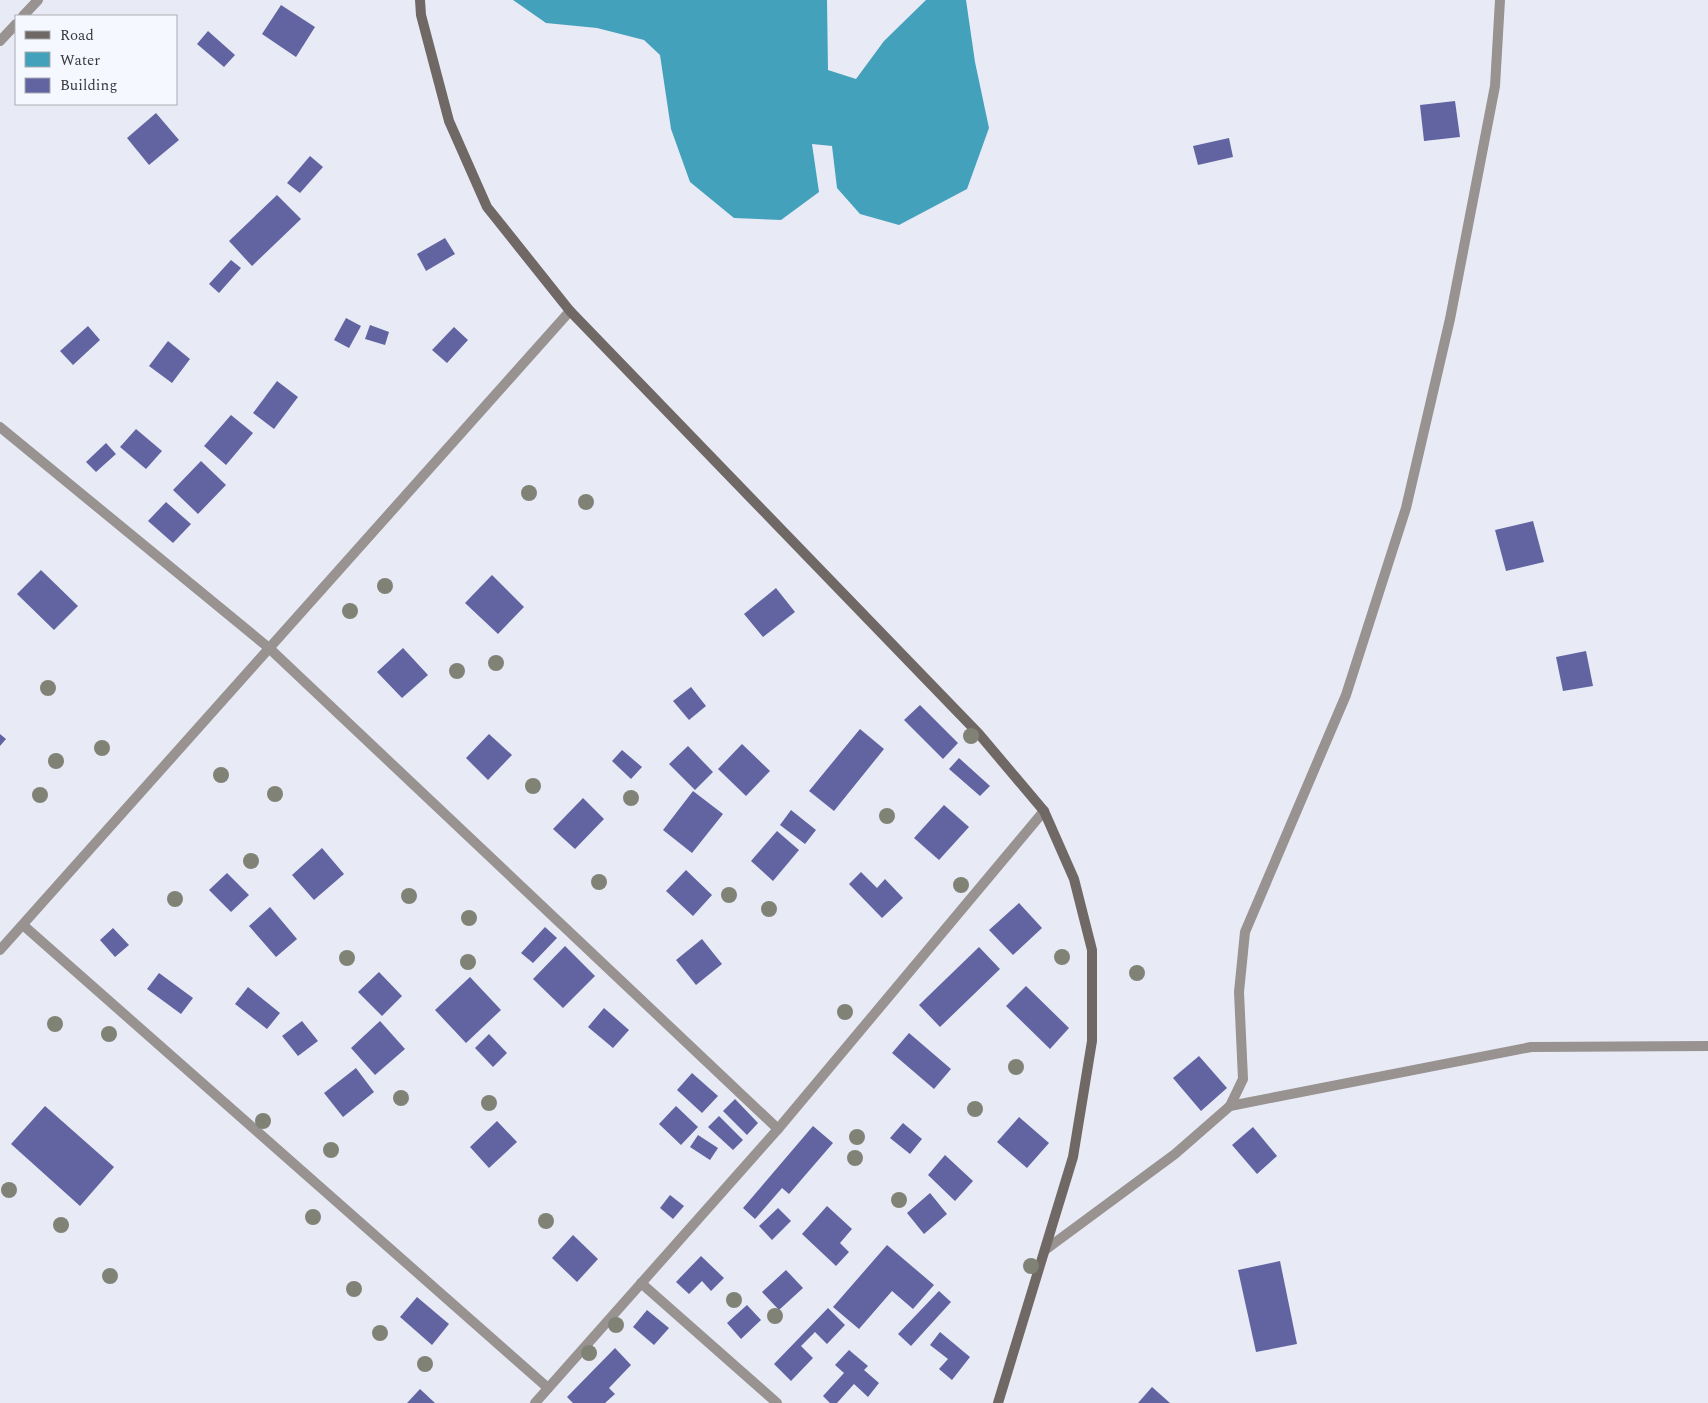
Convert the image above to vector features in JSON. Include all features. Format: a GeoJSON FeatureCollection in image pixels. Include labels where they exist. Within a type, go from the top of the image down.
{"type":"FeatureCollection","features":[{"type":"Feature","properties":{"kind":"main road"},"geometry":{"type":"LineString","coordinates":[[420,0],[421,15],[449,121],[487,206],[570,311],[979,734],[1044,811],[1074,879],[1092,950],[1092,1041],[1074,1157],[998,1403]]}},
{"type":"Feature","properties":{"kind":"street"},"geometry":{"type":"LineString","coordinates":[[24,15],[38,0]]}},
{"type":"Feature","properties":{"kind":"street"},"geometry":{"type":"LineString","coordinates":[[1045,1250],[1175,1154],[1230,1106],[1243,1079],[1239,992],[1245,932],[1346,695],[1406,508],[1450,319],[1495,86],[1500,0]]}},
{"type":"Feature","properties":{"kind":"street"},"geometry":{"type":"LineString","coordinates":[[0,41],[15,25]]}},
{"type":"Feature","properties":{"kind":"street"},"geometry":{"type":"LineString","coordinates":[[0,950],[570,311]]}},
{"type":"Feature","properties":{"kind":"street"},"geometry":{"type":"LineString","coordinates":[[0,426],[269,648],[778,1129]]}},
{"type":"Feature","properties":{"kind":"street"},"geometry":{"type":"LineString","coordinates":[[535,1403],[778,1129],[1044,811]]}},
{"type":"Feature","properties":{"kind":"street"},"geometry":{"type":"LineString","coordinates":[[23,925],[548,1388]]}},
{"type":"Feature","properties":{"kind":"street"},"geometry":{"type":"LineString","coordinates":[[1230,1106],[1531,1047],[1708,1046]]}},
{"type":"Feature","properties":{"kind":"street"},"geometry":{"type":"LineString","coordinates":[[641,1283],[778,1403]]}},
{"type":"Feature","properties":{"kind":"water"},"geometry":{"type":"Polygon","coordinates":[[[513,0],[827,0],[828,70],[856,79],[884,41],[926,0],[966,0],[975,62],[989,128],[967,189],[899,225],[860,214],[837,188],[832,146],[812,144],[819,192],[781,220],[734,218],[690,182],[671,129],[660,55],[644,40],[597,28],[546,23],[513,0]]]}},
{"type":"Feature","properties":{"kind":"building"},"geometry":{"type":"Polygon","coordinates":[[[281,5],[315,27],[296,57],[262,34],[281,5]]]}},
{"type":"Feature","properties":{"kind":"building"},"geometry":{"type":"Polygon","coordinates":[[[208,31],[235,55],[224,67],[197,44],[208,31]]]}},
{"type":"Feature","properties":{"kind":"building"},"geometry":{"type":"Polygon","coordinates":[[[1455,101],[1460,137],[1424,141],[1420,105],[1455,101]]]}},
{"type":"Feature","properties":{"kind":"building"},"geometry":{"type":"Polygon","coordinates":[[[156,113],[179,140],[149,165],[127,138],[156,113]]]}},
{"type":"Feature","properties":{"kind":"building"},"geometry":{"type":"Polygon","coordinates":[[[1229,138],[1233,157],[1198,165],[1193,146],[1229,138]]]}},
{"type":"Feature","properties":{"kind":"building"},"geometry":{"type":"Polygon","coordinates":[[[310,156],[323,167],[300,193],[287,183],[310,156]]]}},
{"type":"Feature","properties":{"kind":"building"},"geometry":{"type":"Polygon","coordinates":[[[277,195],[301,219],[252,266],[229,241],[277,195]]]}},
{"type":"Feature","properties":{"kind":"building"},"geometry":{"type":"Polygon","coordinates":[[[445,238],[455,254],[426,271],[417,254],[445,238]]]}},
{"type":"Feature","properties":{"kind":"building"},"geometry":{"type":"Polygon","coordinates":[[[231,260],[241,268],[219,293],[209,284],[231,260]]]}},
{"type":"Feature","properties":{"kind":"building"},"geometry":{"type":"Polygon","coordinates":[[[346,318],[361,326],[349,348],[334,340],[346,318]]]}},
{"type":"Feature","properties":{"kind":"building"},"geometry":{"type":"Polygon","coordinates":[[[370,325],[389,332],[385,345],[365,339],[370,325]]]}},
{"type":"Feature","properties":{"kind":"building"},"geometry":{"type":"Polygon","coordinates":[[[88,326],[100,340],[73,365],[60,351],[88,326]]]}},
{"type":"Feature","properties":{"kind":"building"},"geometry":{"type":"Polygon","coordinates":[[[454,327],[468,340],[447,363],[432,350],[454,327]]]}},
{"type":"Feature","properties":{"kind":"building"},"geometry":{"type":"Polygon","coordinates":[[[168,341],[190,359],[172,383],[149,366],[168,341]]]}},
{"type":"Feature","properties":{"kind":"building"},"geometry":{"type":"Polygon","coordinates":[[[277,381],[298,397],[274,429],[253,413],[277,381]]]}},
{"type":"Feature","properties":{"kind":"building"},"geometry":{"type":"Polygon","coordinates":[[[231,415],[253,433],[226,465],[204,446],[231,415]]]}},
{"type":"Feature","properties":{"kind":"building"},"geometry":{"type":"Polygon","coordinates":[[[136,429],[162,451],[146,469],[120,447],[136,429]]]}},
{"type":"Feature","properties":{"kind":"building"},"geometry":{"type":"Polygon","coordinates":[[[106,443],[116,454],[96,472],[86,462],[106,443]]]}},
{"type":"Feature","properties":{"kind":"building"},"geometry":{"type":"Polygon","coordinates":[[[201,461],[226,485],[198,514],[173,490],[201,461]]]}},
{"type":"Feature","properties":{"kind":"building"},"geometry":{"type":"Polygon","coordinates":[[[166,502],[191,524],[173,543],[148,521],[166,502]]]}},
{"type":"Feature","properties":{"kind":"building"},"geometry":{"type":"Polygon","coordinates":[[[1533,521],[1544,562],[1506,571],[1495,530],[1533,521]]]}},
{"type":"Feature","properties":{"kind":"building"},"geometry":{"type":"Polygon","coordinates":[[[41,570],[78,606],[54,630],[17,594],[41,570]]]}},
{"type":"Feature","properties":{"kind":"building"},"geometry":{"type":"Polygon","coordinates":[[[492,575],[524,607],[498,634],[465,603],[492,575]]]}},
{"type":"Feature","properties":{"kind":"building"},"geometry":{"type":"Polygon","coordinates":[[[776,588],[795,612],[763,637],[744,614],[776,588]]]}},
{"type":"Feature","properties":{"kind":"building"},"geometry":{"type":"Polygon","coordinates":[[[403,648],[428,675],[402,698],[377,672],[403,648]]]}},
{"type":"Feature","properties":{"kind":"building"},"geometry":{"type":"Polygon","coordinates":[[[1586,651],[1593,686],[1563,691],[1556,657],[1586,651]]]}},
{"type":"Feature","properties":{"kind":"building"},"geometry":{"type":"Polygon","coordinates":[[[691,687],[706,706],[689,720],[673,701],[691,687]]]}},
{"type":"Feature","properties":{"kind":"building"},"geometry":{"type":"Polygon","coordinates":[[[920,705],[958,743],[943,759],[904,720],[920,705]]]}},
{"type":"Feature","properties":{"kind":"building"},"geometry":{"type":"Polygon","coordinates":[[[860,729],[884,749],[834,811],[809,791],[860,729]]]}},
{"type":"Feature","properties":{"kind":"building"},"geometry":{"type":"Polygon","coordinates":[[[0,734],[6,739],[0,746],[0,734]]]}},
{"type":"Feature","properties":{"kind":"building"},"geometry":{"type":"Polygon","coordinates":[[[489,734],[512,755],[488,780],[466,758],[489,734]]]}},
{"type":"Feature","properties":{"kind":"building"},"geometry":{"type":"Polygon","coordinates":[[[742,744],[770,771],[746,796],[718,769],[742,744]]]}},
{"type":"Feature","properties":{"kind":"building"},"geometry":{"type":"Polygon","coordinates":[[[688,746],[713,772],[695,790],[669,764],[688,746]]]}},
{"type":"Feature","properties":{"kind":"building"},"geometry":{"type":"Polygon","coordinates":[[[622,750],[642,767],[631,779],[612,761],[622,750]]]}},
{"type":"Feature","properties":{"kind":"building"},"geometry":{"type":"Polygon","coordinates":[[[959,758],[990,786],[980,796],[949,769],[959,758]]]}},
{"type":"Feature","properties":{"kind":"building"},"geometry":{"type":"Polygon","coordinates":[[[693,791],[723,814],[692,853],[663,830],[693,791]]]}},
{"type":"Feature","properties":{"kind":"building"},"geometry":{"type":"Polygon","coordinates":[[[583,798],[604,819],[575,849],[553,829],[583,798]]]}},
{"type":"Feature","properties":{"kind":"building"},"geometry":{"type":"Polygon","coordinates":[[[944,805],[969,827],[939,860],[914,838],[944,805]]]}},
{"type":"Feature","properties":{"kind":"building"},"geometry":{"type":"Polygon","coordinates":[[[791,810],[816,830],[805,844],[780,825],[791,810]]]}},
{"type":"Feature","properties":{"kind":"building"},"geometry":{"type":"Polygon","coordinates":[[[777,831],[799,850],[773,881],[751,861],[777,831]]]}},
{"type":"Feature","properties":{"kind":"building"},"geometry":{"type":"Polygon","coordinates":[[[322,848],[344,874],[314,900],[292,875],[322,848]]]}},
{"type":"Feature","properties":{"kind":"building"},"geometry":{"type":"Polygon","coordinates":[[[686,870],[712,895],[693,916],[666,891],[686,870]]]}},
{"type":"Feature","properties":{"kind":"building"},"geometry":{"type":"Polygon","coordinates":[[[861,872],[877,888],[885,879],[903,898],[882,918],[849,884],[861,872]]]}},
{"type":"Feature","properties":{"kind":"building"},"geometry":{"type":"Polygon","coordinates":[[[227,873],[249,895],[231,912],[209,890],[227,873]]]}},
{"type":"Feature","properties":{"kind":"building"},"geometry":{"type":"Polygon","coordinates":[[[1019,903],[1042,928],[1013,955],[989,930],[1019,903]]]}},
{"type":"Feature","properties":{"kind":"building"},"geometry":{"type":"Polygon","coordinates":[[[270,907],[297,939],[276,957],[249,926],[270,907]]]}},
{"type":"Feature","properties":{"kind":"building"},"geometry":{"type":"Polygon","coordinates":[[[545,927],[557,938],[533,963],[521,953],[545,927]]]}},
{"type":"Feature","properties":{"kind":"building"},"geometry":{"type":"Polygon","coordinates":[[[113,928],[129,945],[115,957],[100,940],[113,928]]]}},
{"type":"Feature","properties":{"kind":"building"},"geometry":{"type":"Polygon","coordinates":[[[702,939],[722,964],[696,985],[676,960],[702,939]]]}},
{"type":"Feature","properties":{"kind":"building"},"geometry":{"type":"Polygon","coordinates":[[[565,946],[595,976],[563,1008],[533,979],[565,946]]]}},
{"type":"Feature","properties":{"kind":"building"},"geometry":{"type":"Polygon","coordinates":[[[979,947],[1000,969],[940,1027],[919,1005],[979,947]]]}},
{"type":"Feature","properties":{"kind":"building"},"geometry":{"type":"Polygon","coordinates":[[[379,972],[402,996],[382,1016],[358,992],[379,972]]]}},
{"type":"Feature","properties":{"kind":"building"},"geometry":{"type":"Polygon","coordinates":[[[159,973],[193,998],[181,1014],[147,989],[159,973]]]}},
{"type":"Feature","properties":{"kind":"building"},"geometry":{"type":"Polygon","coordinates":[[[470,977],[501,1010],[466,1043],[435,1010],[470,977]]]}},
{"type":"Feature","properties":{"kind":"building"},"geometry":{"type":"Polygon","coordinates":[[[1026,986],[1069,1028],[1050,1049],[1006,1006],[1026,986]]]}},
{"type":"Feature","properties":{"kind":"building"},"geometry":{"type":"Polygon","coordinates":[[[248,987],[280,1013],[267,1029],[235,1004],[248,987]]]}},
{"type":"Feature","properties":{"kind":"building"},"geometry":{"type":"Polygon","coordinates":[[[604,1008],[629,1030],[613,1048],[588,1027],[604,1008]]]}},
{"type":"Feature","properties":{"kind":"building"},"geometry":{"type":"Polygon","coordinates":[[[302,1021],[318,1041],[298,1056],[282,1036],[302,1021]]]}},
{"type":"Feature","properties":{"kind":"building"},"geometry":{"type":"Polygon","coordinates":[[[380,1021],[405,1049],[375,1075],[351,1048],[380,1021]]]}},
{"type":"Feature","properties":{"kind":"building"},"geometry":{"type":"Polygon","coordinates":[[[909,1033],[951,1069],[934,1089],[892,1053],[909,1033]]]}},
{"type":"Feature","properties":{"kind":"building"},"geometry":{"type":"Polygon","coordinates":[[[489,1034],[507,1053],[493,1067],[475,1048],[489,1034]]]}},
{"type":"Feature","properties":{"kind":"building"},"geometry":{"type":"Polygon","coordinates":[[[1199,1056],[1227,1088],[1201,1111],[1173,1078],[1199,1056]]]}},
{"type":"Feature","properties":{"kind":"building"},"geometry":{"type":"Polygon","coordinates":[[[356,1068],[374,1092],[343,1117],[324,1093],[356,1068]]]}},
{"type":"Feature","properties":{"kind":"building"},"geometry":{"type":"Polygon","coordinates":[[[692,1073],[718,1096],[702,1113],[677,1090],[692,1073]]]}},
{"type":"Feature","properties":{"kind":"building"},"geometry":{"type":"Polygon","coordinates":[[[735,1099],[758,1123],[747,1135],[723,1111],[735,1099]]]}},
{"type":"Feature","properties":{"kind":"building"},"geometry":{"type":"Polygon","coordinates":[[[45,1106],[114,1167],[80,1206],[11,1144],[45,1106]]]}},
{"type":"Feature","properties":{"kind":"building"},"geometry":{"type":"Polygon","coordinates":[[[676,1106],[698,1127],[681,1145],[659,1124],[676,1106]]]}},
{"type":"Feature","properties":{"kind":"building"},"geometry":{"type":"Polygon","coordinates":[[[719,1116],[743,1140],[733,1150],[708,1127],[719,1116]]]}},
{"type":"Feature","properties":{"kind":"building"},"geometry":{"type":"Polygon","coordinates":[[[1019,1117],[1049,1143],[1027,1168],[997,1142],[1019,1117]]]}},
{"type":"Feature","properties":{"kind":"building"},"geometry":{"type":"Polygon","coordinates":[[[497,1121],[517,1142],[489,1168],[470,1147],[497,1121]]]}},
{"type":"Feature","properties":{"kind":"building"},"geometry":{"type":"Polygon","coordinates":[[[903,1123],[922,1139],[910,1154],[890,1138],[903,1123]]]}},
{"type":"Feature","properties":{"kind":"building"},"geometry":{"type":"Polygon","coordinates":[[[813,1126],[833,1143],[789,1194],[782,1188],[755,1219],[743,1208],[813,1126]]]}},
{"type":"Feature","properties":{"kind":"building"},"geometry":{"type":"Polygon","coordinates":[[[1253,1127],[1277,1156],[1257,1174],[1232,1145],[1253,1127]]]}},
{"type":"Feature","properties":{"kind":"building"},"geometry":{"type":"Polygon","coordinates":[[[698,1135],[718,1148],[710,1160],[690,1147],[698,1135]]]}},
{"type":"Feature","properties":{"kind":"building"},"geometry":{"type":"Polygon","coordinates":[[[945,1155],[973,1181],[955,1201],[928,1175],[945,1155]]]}},
{"type":"Feature","properties":{"kind":"building"},"geometry":{"type":"Polygon","coordinates":[[[930,1193],[947,1214],[924,1234],[907,1213],[930,1193]]]}},
{"type":"Feature","properties":{"kind":"building"},"geometry":{"type":"Polygon","coordinates":[[[670,1195],[684,1206],[673,1219],[660,1208],[670,1195]]]}},
{"type":"Feature","properties":{"kind":"building"},"geometry":{"type":"Polygon","coordinates":[[[827,1206],[852,1229],[840,1243],[849,1252],[836,1266],[802,1234],[827,1206]]]}},
{"type":"Feature","properties":{"kind":"building"},"geometry":{"type":"Polygon","coordinates":[[[778,1208],[791,1221],[772,1240],[759,1226],[778,1208]]]}},
{"type":"Feature","properties":{"kind":"building"},"geometry":{"type":"Polygon","coordinates":[[[573,1235],[598,1259],[577,1282],[552,1258],[573,1235]]]}},
{"type":"Feature","properties":{"kind":"building"},"geometry":{"type":"Polygon","coordinates":[[[887,1245],[934,1285],[913,1309],[892,1291],[859,1329],[833,1307],[887,1245]]]}},
{"type":"Feature","properties":{"kind":"building"},"geometry":{"type":"Polygon","coordinates":[[[701,1256],[724,1278],[711,1291],[702,1281],[689,1294],[676,1282],[701,1256]]]}},
{"type":"Feature","properties":{"kind":"building"},"geometry":{"type":"Polygon","coordinates":[[[1280,1261],[1297,1344],[1256,1352],[1238,1270],[1280,1261]]]}},
{"type":"Feature","properties":{"kind":"building"},"geometry":{"type":"Polygon","coordinates":[[[786,1270],[803,1288],[779,1310],[762,1292],[786,1270]]]}},
{"type":"Feature","properties":{"kind":"building"},"geometry":{"type":"Polygon","coordinates":[[[939,1291],[951,1302],[911,1346],[898,1334],[939,1291]]]}},
{"type":"Feature","properties":{"kind":"building"},"geometry":{"type":"Polygon","coordinates":[[[417,1297],[449,1324],[432,1345],[400,1317],[417,1297]]]}},
{"type":"Feature","properties":{"kind":"building"},"geometry":{"type":"Polygon","coordinates":[[[747,1305],[761,1320],[741,1339],[727,1323],[747,1305]]]}},
{"type":"Feature","properties":{"kind":"building"},"geometry":{"type":"Polygon","coordinates":[[[828,1308],[845,1325],[827,1344],[815,1332],[801,1346],[813,1358],[791,1381],[774,1364],[828,1308]]]}},
{"type":"Feature","properties":{"kind":"building"},"geometry":{"type":"Polygon","coordinates":[[[647,1310],[669,1328],[654,1345],[633,1327],[647,1310]]]}},
{"type":"Feature","properties":{"kind":"building"},"geometry":{"type":"Polygon","coordinates":[[[940,1332],[970,1357],[952,1380],[939,1369],[948,1359],[930,1345],[940,1332]]]}},
{"type":"Feature","properties":{"kind":"building"},"geometry":{"type":"Polygon","coordinates":[[[615,1348],[631,1365],[609,1388],[615,1394],[605,1403],[573,1403],[567,1397],[615,1348]]]}},
{"type":"Feature","properties":{"kind":"building"},"geometry":{"type":"Polygon","coordinates":[[[849,1350],[868,1366],[864,1370],[879,1383],[868,1397],[854,1384],[837,1403],[830,1403],[823,1396],[844,1373],[835,1365],[849,1350]]]}},
{"type":"Feature","properties":{"kind":"building"},"geometry":{"type":"Polygon","coordinates":[[[1152,1387],[1170,1403],[1138,1403],[1152,1387]]]}},
{"type":"Feature","properties":{"kind":"building"},"geometry":{"type":"Polygon","coordinates":[[[420,1389],[435,1403],[407,1403],[420,1389]]]}}]}
